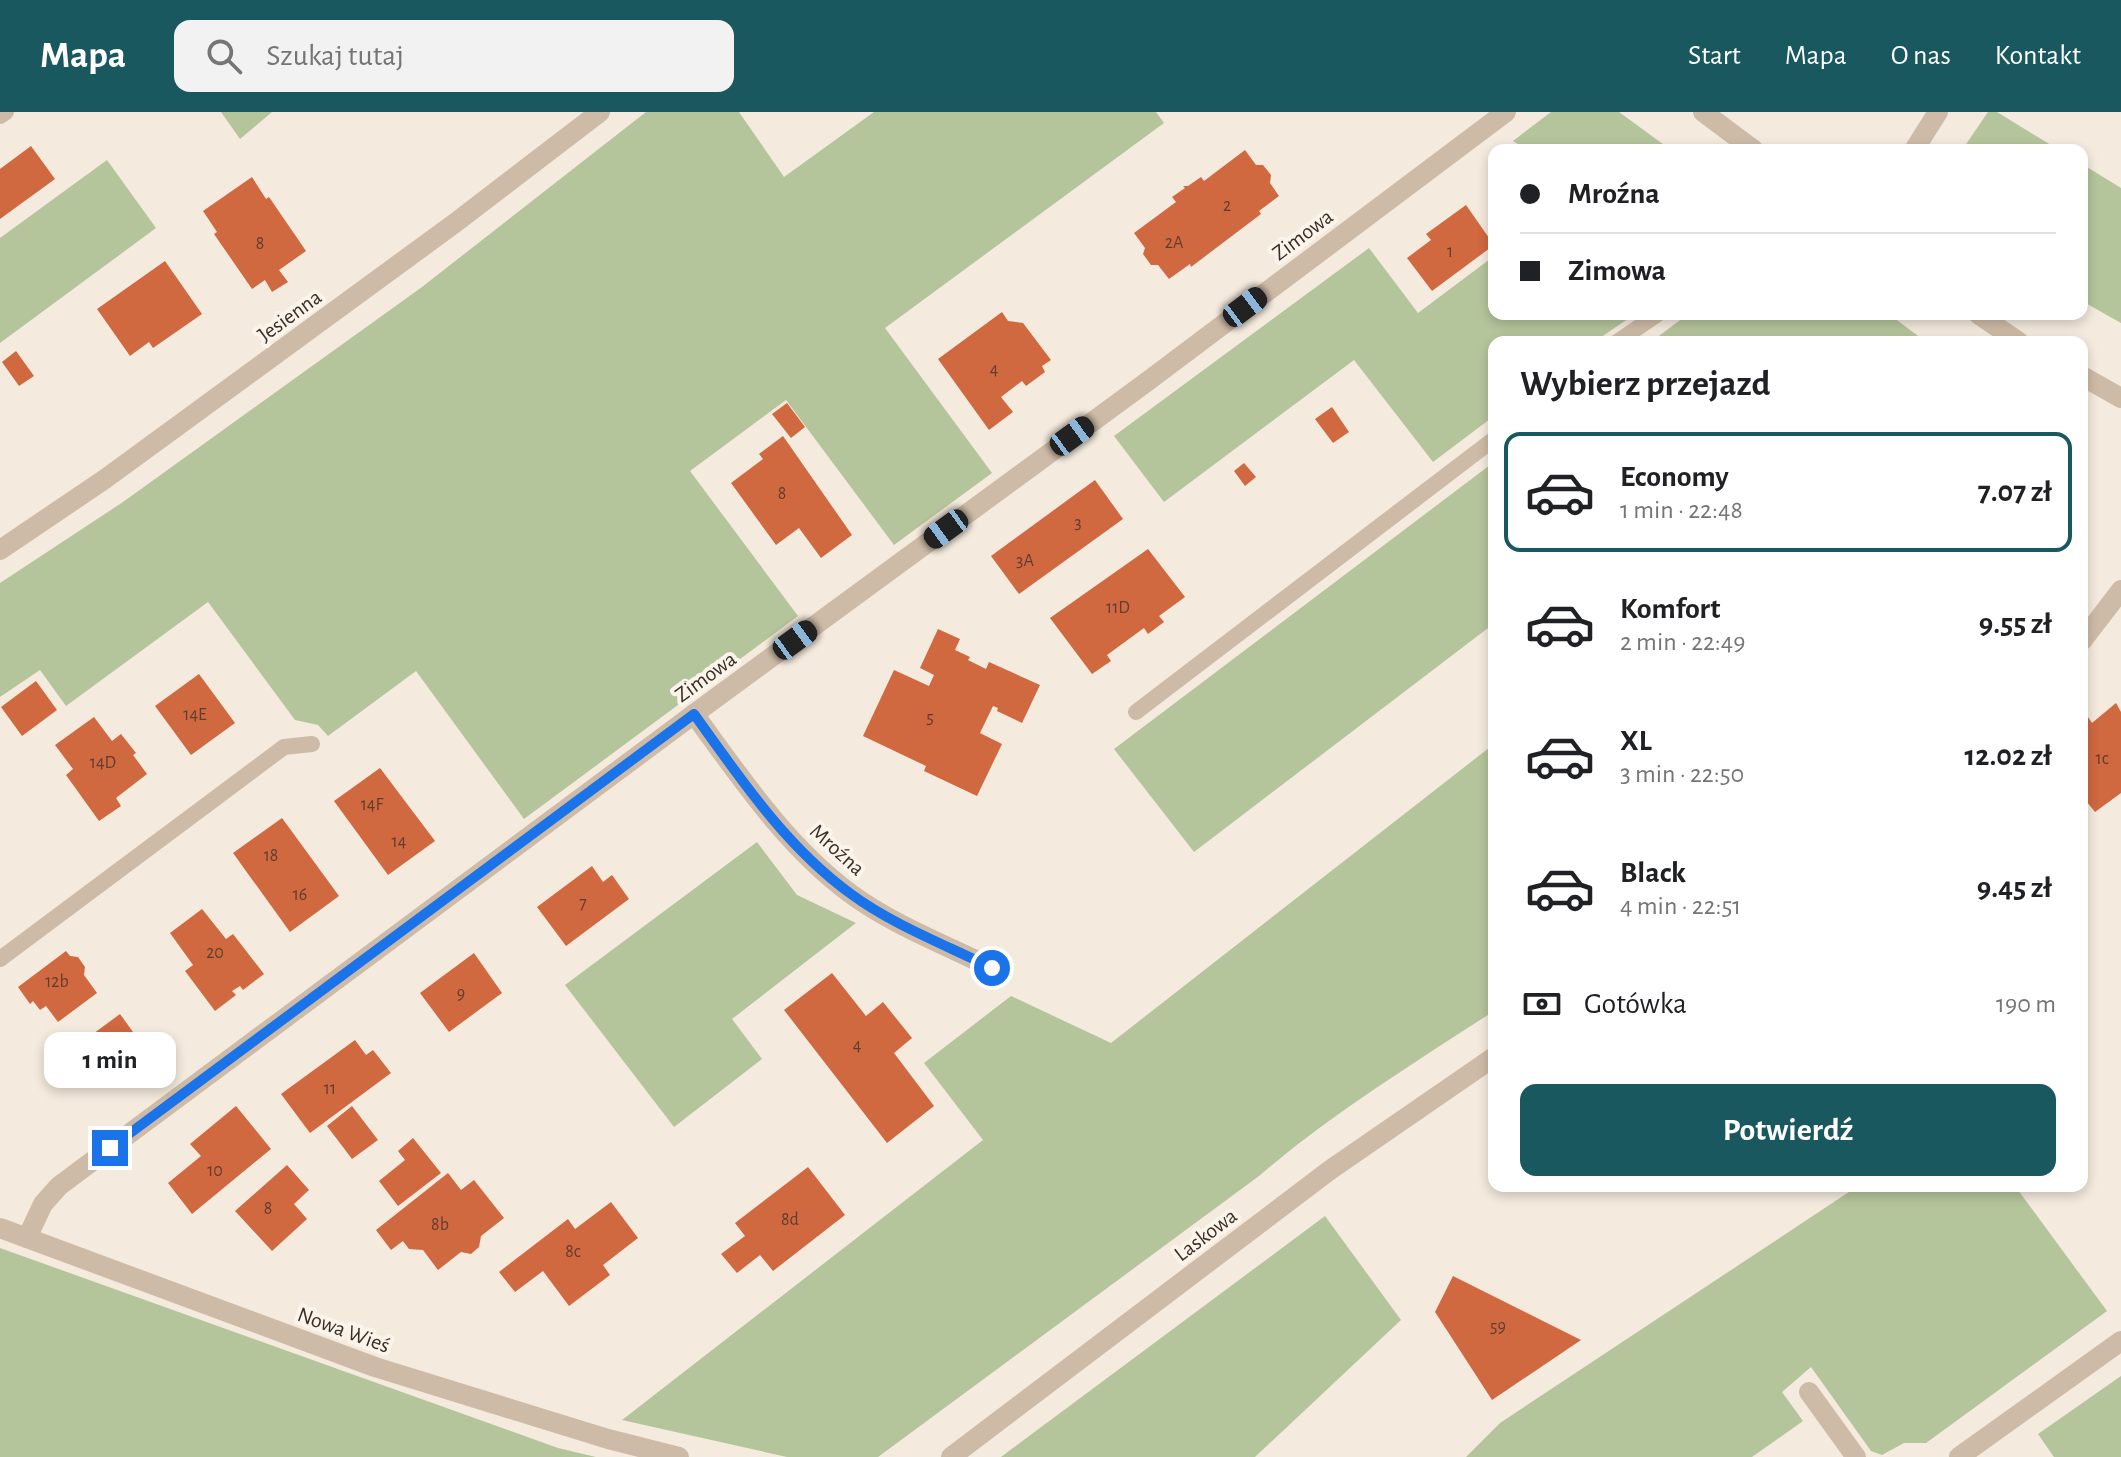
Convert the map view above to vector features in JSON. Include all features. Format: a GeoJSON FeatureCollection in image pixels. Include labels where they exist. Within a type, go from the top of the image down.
{"type":"FeatureCollection","features":[{"type":"Feature","properties":{"kind":"street","name":"Jesienna"},"geometry":{"type":"LineString","coordinates":[[0,550],[105,479],[455,223],[600,112]]}},
{"type":"Feature","properties":{"kind":"street","name":"Zimowa"},"geometry":{"type":"LineString","coordinates":[[27,1238],[43,1204],[59,1186],[1136,390],[1506,112]]}},
{"type":"Feature","properties":{"kind":"street"},"geometry":{"type":"LineString","coordinates":[[1703,112],[1746,144]]}},
{"type":"Feature","properties":{"kind":"street"},"geometry":{"type":"LineString","coordinates":[[1918,144],[1938,112]]}},
{"type":"Feature","properties":{"kind":"street"},"geometry":{"type":"LineString","coordinates":[[1987,320],[2010,336]]}},
{"type":"Feature","properties":{"kind":"street"},"geometry":{"type":"LineString","coordinates":[[2088,379],[2121,398]]}},
{"type":"Feature","properties":{"kind":"street"},"geometry":{"type":"LineString","coordinates":[[2088,633],[2121,590]]}},
{"type":"Feature","properties":{"kind":"street","name":"Mroźna"},"geometry":{"type":"LineString","coordinates":[[694,714],[767,811],[825,873],[876,911],[992,968]]}},
{"type":"Feature","properties":{"kind":"street","name":"Laskowa"},"geometry":{"type":"LineString","coordinates":[[951,1457],[1330,1170],[1488,1061]]}},
{"type":"Feature","properties":{"kind":"street","name":"Nowa Wieś"},"geometry":{"type":"LineString","coordinates":[[0,1228],[375,1367],[608,1439],[679,1457]]}},
{"type":"Feature","properties":{"kind":"street"},"geometry":{"type":"LineString","coordinates":[[1959,1457],[2121,1341]]}},
{"type":"Feature","properties":{"kind":"street"},"geometry":{"type":"LineString","coordinates":[[1809,1392],[1856,1457]]}},
{"type":"Feature","properties":{"kind":"lane"},"geometry":{"type":"LineString","coordinates":[[0,116],[6,112]]}},
{"type":"Feature","properties":{"kind":"lane"},"geometry":{"type":"LineString","coordinates":[[1626,336],[1649,320]]}},
{"type":"Feature","properties":{"kind":"lane"},"geometry":{"type":"LineString","coordinates":[[1136,712],[1488,444]]}},
{"type":"Feature","properties":{"kind":"lane"},"geometry":{"type":"LineString","coordinates":[[0,959],[284,747],[312,744]]}},
{"type":"Feature","properties":{"kind":"green space"},"geometry":{"type":"Polygon","coordinates":[[[221,112],[272,112],[240,139],[221,112]]]}},
{"type":"Feature","properties":{"kind":"green space"},"geometry":{"type":"Polygon","coordinates":[[[646,112],[739,112],[784,177],[874,112],[1156,112],[1164,123],[885,328],[992,473],[894,545],[786,400],[690,471],[798,616],[524,819],[416,671],[328,736],[318,725],[295,720],[208,602],[66,706],[40,670],[0,697],[0,583],[123,502],[422,287],[646,112]]]}},
{"type":"Feature","properties":{"kind":"green space"},"geometry":{"type":"Polygon","coordinates":[[[1551,112],[1619,112],[1663,144],[1518,144],[1513,141],[1551,112]]]}},
{"type":"Feature","properties":{"kind":"green space"},"geometry":{"type":"Polygon","coordinates":[[[1988,112],[1997,112],[2049,144],[1966,144],[1988,112]]]}},
{"type":"Feature","properties":{"kind":"green space"},"geometry":{"type":"Polygon","coordinates":[[[107,160],[156,228],[0,343],[0,238],[107,160]]]}},
{"type":"Feature","properties":{"kind":"green space"},"geometry":{"type":"Polygon","coordinates":[[[2088,168],[2121,188],[2121,323],[2088,304],[2088,168]]]}},
{"type":"Feature","properties":{"kind":"green space"},"geometry":{"type":"Polygon","coordinates":[[[1369,248],[1418,313],[1488,260],[1488,320],[1626,320],[1603,336],[1488,336],[1488,421],[1433,462],[1354,360],[1164,502],[1114,436],[1369,248]]]}},
{"type":"Feature","properties":{"kind":"green space"},"geometry":{"type":"Polygon","coordinates":[[[1680,320],[1897,320],[1918,336],[1659,336],[1680,320]]]}},
{"type":"Feature","properties":{"kind":"green space"},"geometry":{"type":"Polygon","coordinates":[[[1488,467],[1488,628],[1194,852],[1114,749],[1488,467]]]}},
{"type":"Feature","properties":{"kind":"green space"},"geometry":{"type":"Polygon","coordinates":[[[1488,749],[1488,1015],[1344,1110],[878,1457],[787,1457],[622,1420],[983,1140],[924,1063],[1011,996],[1111,1043],[1488,749]]]}},
{"type":"Feature","properties":{"kind":"green space"},"geometry":{"type":"Polygon","coordinates":[[[757,842],[797,895],[856,923],[732,1019],[762,1059],[674,1127],[565,985],[757,842]]]}},
{"type":"Feature","properties":{"kind":"green space"},"geometry":{"type":"Polygon","coordinates":[[[1849,1192],[2019,1192],[2107,1311],[1926,1443],[1904,1443],[1882,1455],[1871,1451],[1811,1367],[1782,1392],[1803,1421],[1752,1457],[1466,1457],[1500,1423],[1849,1192]]]}},
{"type":"Feature","properties":{"kind":"green space"},"geometry":{"type":"Polygon","coordinates":[[[1325,1216],[1401,1320],[1255,1457],[1001,1457],[1325,1216]]]}},
{"type":"Feature","properties":{"kind":"green space"},"geometry":{"type":"Polygon","coordinates":[[[0,1248],[558,1448],[596,1457],[0,1457],[0,1248]]]}},
{"type":"Feature","properties":{"kind":"green space"},"geometry":{"type":"Polygon","coordinates":[[[2121,1376],[2121,1457],[2054,1457],[2038,1434],[2121,1376]]]}},
{"type":"Feature","properties":{"kind":"building"},"geometry":{"type":"Polygon","coordinates":[[[31,146],[55,179],[0,219],[0,169],[31,146]]]}},
{"type":"Feature","properties":{"kind":"building"},"geometry":{"type":"Polygon","coordinates":[[[1245,150],[1256,165],[1263,165],[1271,175],[1270,183],[1279,196],[1259,211],[1261,214],[1191,267],[1190,264],[1169,279],[1158,265],[1151,265],[1143,254],[1145,248],[1134,233],[1176,202],[1172,197],[1185,188],[1183,186],[1201,177],[1204,181],[1245,150]]]}},
{"type":"Feature","properties":{"kind":"building"},"geometry":{"type":"Polygon","coordinates":[[[252,177],[306,251],[279,270],[288,282],[272,292],[265,280],[252,289],[214,234],[217,232],[203,211],[252,177]]]}},
{"type":"Feature","properties":{"kind":"building"},"geometry":{"type":"Polygon","coordinates":[[[1466,205],[1488,236],[1488,249],[1432,291],[1407,258],[1431,240],[1426,234],[1466,205]]]}},
{"type":"Feature","properties":{"kind":"building"},"geometry":{"type":"Polygon","coordinates":[[[165,261],[202,314],[153,348],[149,342],[130,356],[97,309],[165,261]]]}},
{"type":"Feature","properties":{"kind":"building"},"geometry":{"type":"Polygon","coordinates":[[[1002,312],[1008,321],[1023,323],[1051,360],[1042,366],[1045,372],[1026,386],[1022,381],[1001,397],[1013,412],[989,430],[938,359],[1002,312]]]}},
{"type":"Feature","properties":{"kind":"building"},"geometry":{"type":"Polygon","coordinates":[[[16,351],[34,376],[19,386],[2,362],[16,351]]]}},
{"type":"Feature","properties":{"kind":"building"},"geometry":{"type":"Polygon","coordinates":[[[787,403],[805,427],[791,438],[772,414],[787,403]]]}},
{"type":"Feature","properties":{"kind":"building"},"geometry":{"type":"Polygon","coordinates":[[[1332,407],[1349,432],[1333,443],[1315,419],[1332,407]]]}},
{"type":"Feature","properties":{"kind":"building"},"geometry":{"type":"Polygon","coordinates":[[[783,436],[852,535],[821,558],[799,528],[776,545],[731,483],[763,459],[759,454],[783,436]]]}},
{"type":"Feature","properties":{"kind":"building"},"geometry":{"type":"Polygon","coordinates":[[[1244,463],[1256,477],[1245,486],[1234,471],[1244,463]]]}},
{"type":"Feature","properties":{"kind":"building"},"geometry":{"type":"Polygon","coordinates":[[[1095,480],[1123,519],[1019,594],[991,556],[1095,480]]]}},
{"type":"Feature","properties":{"kind":"building"},"geometry":{"type":"Polygon","coordinates":[[[1148,549],[1185,597],[1159,616],[1164,622],[1148,634],[1144,628],[1107,655],[1111,661],[1092,674],[1050,618],[1148,549]]]}},
{"type":"Feature","properties":{"kind":"building"},"geometry":{"type":"Polygon","coordinates":[[[938,629],[960,639],[955,650],[970,657],[968,660],[986,669],[989,662],[1040,685],[1022,723],[993,706],[980,733],[1002,744],[977,796],[924,771],[926,766],[863,736],[894,670],[929,686],[934,675],[920,668],[938,629]]]}},
{"type":"Feature","properties":{"kind":"building"},"geometry":{"type":"Polygon","coordinates":[[[199,674],[235,723],[191,755],[155,706],[199,674]]]}},
{"type":"Feature","properties":{"kind":"building"},"geometry":{"type":"Polygon","coordinates":[[[36,681],[57,710],[22,736],[1,707],[36,681]]]}},
{"type":"Feature","properties":{"kind":"building"},"geometry":{"type":"Polygon","coordinates":[[[2116,703],[2121,712],[2121,793],[2095,812],[2088,803],[2088,717],[2092,723],[2116,703]]]}},
{"type":"Feature","properties":{"kind":"building"},"geometry":{"type":"Polygon","coordinates":[[[94,717],[112,741],[121,734],[147,774],[116,798],[121,806],[99,821],[66,775],[73,769],[55,745],[94,717]]]}},
{"type":"Feature","properties":{"kind":"building"},"geometry":{"type":"Polygon","coordinates":[[[380,768],[435,841],[388,875],[334,801],[380,768]]]}},
{"type":"Feature","properties":{"kind":"building"},"geometry":{"type":"Polygon","coordinates":[[[282,818],[339,896],[290,932],[233,853],[282,818]]]}},
{"type":"Feature","properties":{"kind":"building"},"geometry":{"type":"Polygon","coordinates":[[[592,866],[603,882],[612,875],[629,899],[566,946],[537,907],[592,866]]]}},
{"type":"Feature","properties":{"kind":"building"},"geometry":{"type":"Polygon","coordinates":[[[202,909],[226,939],[233,934],[264,974],[243,990],[240,986],[232,991],[236,995],[215,1011],[185,971],[193,965],[170,933],[202,909]]]}},
{"type":"Feature","properties":{"kind":"building"},"geometry":{"type":"Polygon","coordinates":[[[66,951],[70,956],[78,957],[85,967],[84,975],[97,993],[58,1022],[46,1006],[40,1010],[33,1001],[30,1004],[18,987],[66,951]]]}},
{"type":"Feature","properties":{"kind":"building"},"geometry":{"type":"Polygon","coordinates":[[[474,953],[502,993],[449,1032],[420,993],[474,953]]]}},
{"type":"Feature","properties":{"kind":"building"},"geometry":{"type":"Polygon","coordinates":[[[832,973],[866,1016],[883,1002],[912,1038],[894,1053],[934,1106],[887,1143],[784,1010],[832,973]]]}},
{"type":"Feature","properties":{"kind":"building"},"geometry":{"type":"Polygon","coordinates":[[[120,1014],[151,1057],[109,1088],[78,1045],[120,1014]]]}},
{"type":"Feature","properties":{"kind":"building"},"geometry":{"type":"Polygon","coordinates":[[[355,1040],[366,1055],[373,1050],[391,1073],[310,1133],[281,1094],[355,1040]]]}},
{"type":"Feature","properties":{"kind":"building"},"geometry":{"type":"Polygon","coordinates":[[[236,1106],[271,1149],[192,1214],[168,1183],[201,1156],[190,1144],[236,1106]]]}},
{"type":"Feature","properties":{"kind":"building"},"geometry":{"type":"Polygon","coordinates":[[[352,1106],[378,1140],[352,1159],[327,1126],[352,1106]]]}},
{"type":"Feature","properties":{"kind":"building"},"geometry":{"type":"Polygon","coordinates":[[[413,1138],[441,1173],[398,1206],[379,1181],[405,1160],[398,1151],[413,1138]]]}},
{"type":"Feature","properties":{"kind":"building"},"geometry":{"type":"Polygon","coordinates":[[[287,1165],[309,1190],[294,1204],[307,1219],[272,1251],[235,1211],[287,1165]]]}},
{"type":"Feature","properties":{"kind":"building"},"geometry":{"type":"Polygon","coordinates":[[[808,1167],[845,1215],[773,1271],[760,1255],[737,1273],[721,1254],[745,1236],[735,1223],[808,1167]]]}},
{"type":"Feature","properties":{"kind":"building"},"geometry":{"type":"Polygon","coordinates":[[[448,1173],[461,1190],[474,1180],[504,1218],[481,1236],[479,1247],[471,1254],[461,1252],[438,1270],[423,1250],[409,1249],[403,1241],[391,1250],[376,1230],[448,1173]]]}},
{"type":"Feature","properties":{"kind":"building"},"geometry":{"type":"Polygon","coordinates":[[[611,1202],[638,1238],[603,1265],[610,1275],[569,1306],[543,1271],[515,1292],[499,1272],[568,1219],[575,1229],[611,1202]]]}},
{"type":"Feature","properties":{"kind":"building"},"geometry":{"type":"Polygon","coordinates":[[[1453,1276],[1581,1340],[1492,1400],[1435,1312],[1453,1276]]]}},
{"type":"Feature","properties":{"kind":"route"},"geometry":{"type":"LineString","coordinates":[[110,1148],[694,714],[767,811],[825,873],[876,911],[992,968]]}}]}
